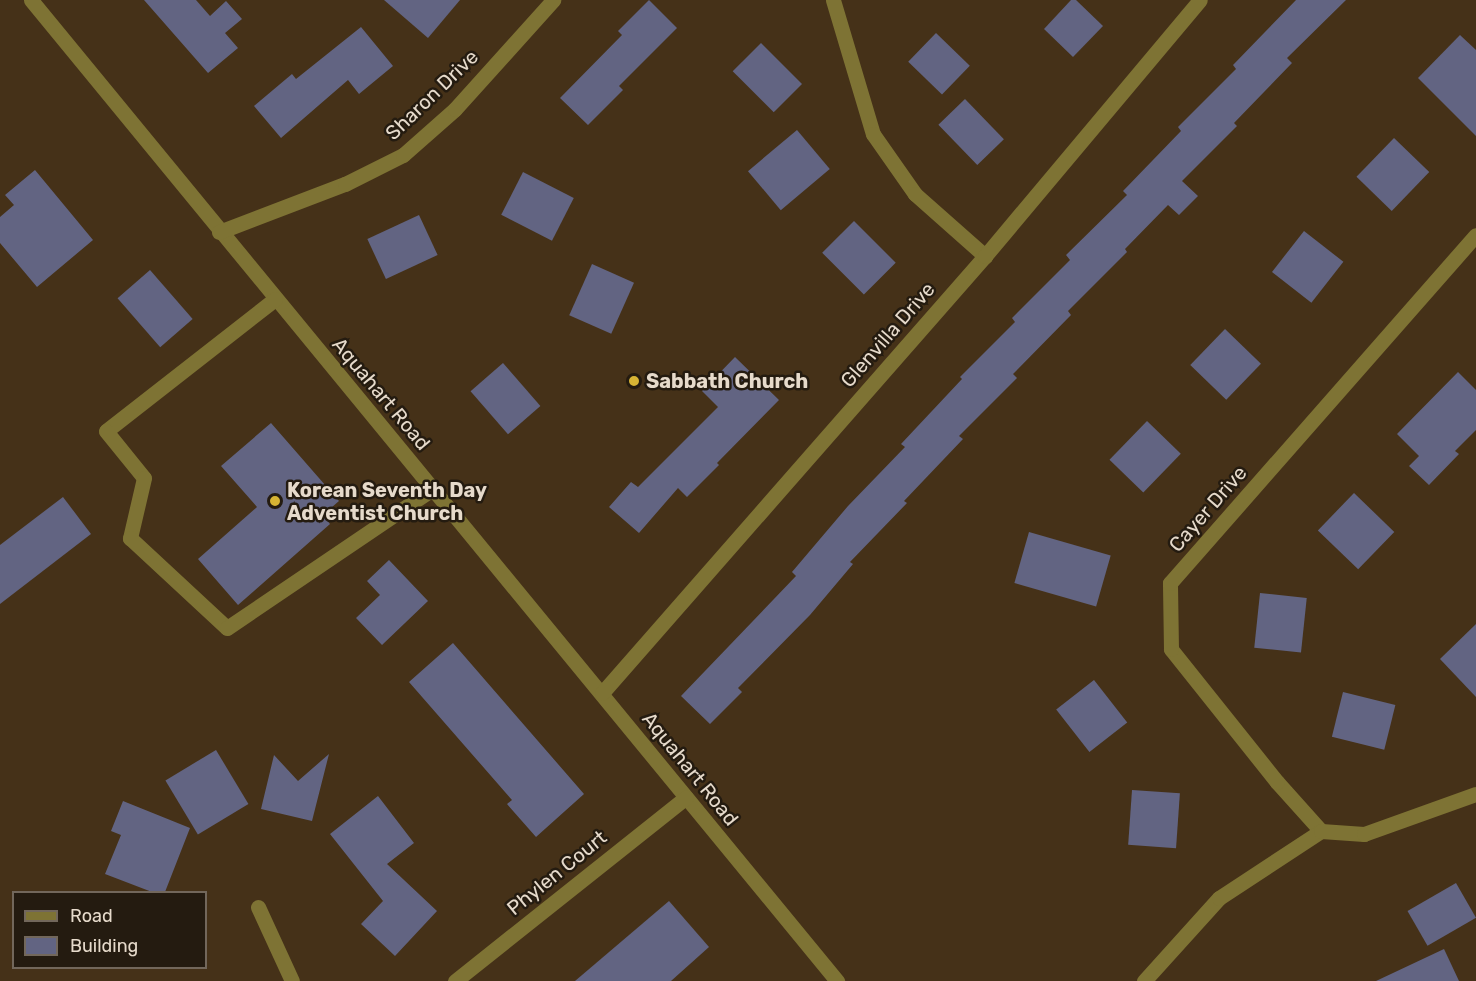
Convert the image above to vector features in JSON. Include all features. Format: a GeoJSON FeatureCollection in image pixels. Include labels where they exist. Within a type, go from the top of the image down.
{"type":"FeatureCollection","features":[{"type":"Feature","properties":{"kind":"street","name":"Aquahart Road"},"geometry":{"type":"LineString","coordinates":[[30,0],[837,981]]}},
{"type":"Feature","properties":{"kind":"street","name":"Sharon Drive"},"geometry":{"type":"LineString","coordinates":[[219,232],[345,184],[403,155],[455,108],[553,0]]}},
{"type":"Feature","properties":{"kind":"street"},"geometry":{"type":"LineString","coordinates":[[833,0],[873,134],[915,194],[985,256]]}},
{"type":"Feature","properties":{"kind":"street","name":"Glenvilla Drive"},"geometry":{"type":"LineString","coordinates":[[602,693],[985,256],[1200,0]]}},
{"type":"Feature","properties":{"kind":"street","name":"Cayer Drive"},"geometry":{"type":"LineString","coordinates":[[1321,831],[1277,782],[1171,649],[1170,583],[1476,235]]}},
{"type":"Feature","properties":{"kind":"street"},"geometry":{"type":"LineString","coordinates":[[275,299],[106,431],[144,478],[130,538],[226,628],[432,489]]}},
{"type":"Feature","properties":{"kind":"street"},"geometry":{"type":"LineString","coordinates":[[1144,981],[1219,898],[1321,831],[1364,834],[1476,794]]}},
{"type":"Feature","properties":{"kind":"street","name":"Phylen Court"},"geometry":{"type":"LineString","coordinates":[[455,981],[686,797]]}},
{"type":"Feature","properties":{"kind":"street"},"geometry":{"type":"LineString","coordinates":[[258,907],[292,981]]}},
{"type":"Feature","properties":{"kind":"building"},"geometry":{"type":"Polygon","coordinates":[[[144,0],[196,0],[210,16],[226,1],[242,19],[225,33],[238,48],[208,73],[144,0]]]}},
{"type":"Feature","properties":{"kind":"building"},"geometry":{"type":"Polygon","coordinates":[[[384,0],[460,0],[428,38],[384,0]]]}},
{"type":"Feature","properties":{"kind":"building"},"geometry":{"type":"Polygon","coordinates":[[[649,0],[677,28],[619,86],[623,90],[588,125],[560,98],[622,35],[618,31],[649,0]]]}},
{"type":"Feature","properties":{"kind":"building"},"geometry":{"type":"Polygon","coordinates":[[[1071,0],[1076,0],[1103,26],[1073,57],[1044,29],[1071,0]]]}},
{"type":"Feature","properties":{"kind":"building"},"geometry":{"type":"Polygon","coordinates":[[[1296,0],[1346,0],[1287,58],[1292,63],[1234,123],[1237,126],[1182,181],[1198,196],[1179,215],[1168,205],[1125,249],[1127,252],[1068,311],[1071,315],[1013,374],[1017,378],[959,436],[963,439],[904,501],[907,503],[850,562],[853,564],[810,615],[738,688],[742,692],[710,724],[681,696],[796,576],[792,572],[848,506],[905,447],[901,444],[962,379],[960,377],[1015,322],[1012,318],[1070,260],[1066,255],[1127,195],[1123,191],[1181,131],[1178,127],[1236,69],[1233,65],[1296,0]]]}},
{"type":"Feature","properties":{"kind":"building"},"geometry":{"type":"Polygon","coordinates":[[[361,27],[393,66],[359,94],[348,80],[281,138],[254,106],[292,74],[296,79],[361,27]]]}},
{"type":"Feature","properties":{"kind":"building"},"geometry":{"type":"Polygon","coordinates":[[[936,33],[970,66],[942,94],[908,62],[936,33]]]}},
{"type":"Feature","properties":{"kind":"building"},"geometry":{"type":"Polygon","coordinates":[[[1460,35],[1476,50],[1476,136],[1418,78],[1460,35]]]}},
{"type":"Feature","properties":{"kind":"building"},"geometry":{"type":"Polygon","coordinates":[[[761,43],[802,84],[774,112],[733,71],[761,43]]]}},
{"type":"Feature","properties":{"kind":"building"},"geometry":{"type":"Polygon","coordinates":[[[965,99],[1004,139],[977,165],[938,125],[965,99]]]}},
{"type":"Feature","properties":{"kind":"building"},"geometry":{"type":"Polygon","coordinates":[[[797,130],[830,169],[781,210],[748,171],[797,130]]]}},
{"type":"Feature","properties":{"kind":"building"},"geometry":{"type":"Polygon","coordinates":[[[1394,138],[1429,172],[1392,211],[1356,177],[1394,138]]]}},
{"type":"Feature","properties":{"kind":"building"},"geometry":{"type":"Polygon","coordinates":[[[35,170],[93,240],[37,287],[0,243],[0,217],[14,205],[5,195],[35,170]]]}},
{"type":"Feature","properties":{"kind":"building"},"geometry":{"type":"Polygon","coordinates":[[[523,172],[574,198],[552,241],[501,215],[523,172]]]}},
{"type":"Feature","properties":{"kind":"building"},"geometry":{"type":"Polygon","coordinates":[[[419,215],[438,255],[386,279],[367,239],[419,215]]]}},
{"type":"Feature","properties":{"kind":"building"},"geometry":{"type":"Polygon","coordinates":[[[854,221],[896,263],[864,295],[822,253],[854,221]]]}},
{"type":"Feature","properties":{"kind":"building"},"geometry":{"type":"Polygon","coordinates":[[[1304,231],[1343,262],[1311,303],[1272,272],[1304,231]]]}},
{"type":"Feature","properties":{"kind":"building"},"geometry":{"type":"Polygon","coordinates":[[[592,264],[634,283],[611,334],[569,315],[592,264]]]}},
{"type":"Feature","properties":{"kind":"building"},"geometry":{"type":"Polygon","coordinates":[[[150,270],[193,319],[160,347],[118,298],[150,270]]]}},
{"type":"Feature","properties":{"kind":"building"},"geometry":{"type":"Polygon","coordinates":[[[1225,329],[1261,364],[1226,400],[1190,365],[1225,329]]]}},
{"type":"Feature","properties":{"kind":"building"},"geometry":{"type":"Polygon","coordinates":[[[735,357],[779,400],[687,497],[678,488],[639,533],[609,507],[631,482],[638,487],[718,407],[702,391],[735,357]]]}},
{"type":"Feature","properties":{"kind":"building"},"geometry":{"type":"Polygon","coordinates":[[[503,363],[540,406],[508,434],[471,391],[503,363]]]}},
{"type":"Feature","properties":{"kind":"building"},"geometry":{"type":"Polygon","coordinates":[[[1458,372],[1476,390],[1476,430],[1455,451],[1459,454],[1429,485],[1409,466],[1419,456],[1397,434],[1458,372]]]}},
{"type":"Feature","properties":{"kind":"building"},"geometry":{"type":"Polygon","coordinates":[[[1147,421],[1181,454],[1143,492],[1109,460],[1147,421]]]}},
{"type":"Feature","properties":{"kind":"building"},"geometry":{"type":"Polygon","coordinates":[[[271,423],[339,501],[323,515],[330,524],[238,605],[198,559],[257,507],[221,466],[271,423]]]}},
{"type":"Feature","properties":{"kind":"building"},"geometry":{"type":"Polygon","coordinates":[[[1354,493],[1394,532],[1358,569],[1318,530],[1354,493]]]}},
{"type":"Feature","properties":{"kind":"building"},"geometry":{"type":"Polygon","coordinates":[[[63,497],[91,534],[0,604],[0,545],[63,497]]]}},
{"type":"Feature","properties":{"kind":"building"},"geometry":{"type":"Polygon","coordinates":[[[1029,532],[1111,555],[1096,606],[1014,583],[1029,532]]]}},
{"type":"Feature","properties":{"kind":"building"},"geometry":{"type":"Polygon","coordinates":[[[389,560],[428,601],[382,645],[356,618],[380,595],[367,581],[389,560]]]}},
{"type":"Feature","properties":{"kind":"building"},"geometry":{"type":"Polygon","coordinates":[[[1260,593],[1307,598],[1301,653],[1254,648],[1260,593]]]}},
{"type":"Feature","properties":{"kind":"building"},"geometry":{"type":"Polygon","coordinates":[[[1476,624],[1476,697],[1440,659],[1476,624]]]}},
{"type":"Feature","properties":{"kind":"building"},"geometry":{"type":"Polygon","coordinates":[[[453,643],[584,794],[536,837],[507,804],[512,800],[409,682],[453,643]]]}},
{"type":"Feature","properties":{"kind":"building"},"geometry":{"type":"Polygon","coordinates":[[[1094,680],[1127,723],[1089,752],[1056,710],[1094,680]]]}},
{"type":"Feature","properties":{"kind":"building"},"geometry":{"type":"Polygon","coordinates":[[[1343,692],[1395,705],[1384,750],[1332,737],[1343,692]]]}},
{"type":"Feature","properties":{"kind":"building"},"geometry":{"type":"Polygon","coordinates":[[[216,750],[248,804],[198,834],[165,780],[216,750]]]}},
{"type":"Feature","properties":{"kind":"building"},"geometry":{"type":"Polygon","coordinates":[[[329,754],[312,821],[261,809],[274,755],[298,781],[329,754]]]}},
{"type":"Feature","properties":{"kind":"building"},"geometry":{"type":"Polygon","coordinates":[[[1132,790],[1180,793],[1176,848],[1128,845],[1132,790]]]}},
{"type":"Feature","properties":{"kind":"building"},"geometry":{"type":"Polygon","coordinates":[[[378,796],[414,843],[387,864],[437,911],[395,956],[361,924],[383,901],[330,834],[378,796]]]}},
{"type":"Feature","properties":{"kind":"building"},"geometry":{"type":"Polygon","coordinates":[[[123,801],[190,828],[165,891],[149,891],[105,874],[121,835],[111,831],[123,801]]]}},
{"type":"Feature","properties":{"kind":"building"},"geometry":{"type":"Polygon","coordinates":[[[1456,883],[1476,918],[1428,946],[1408,911],[1456,883]]]}},
{"type":"Feature","properties":{"kind":"building"},"geometry":{"type":"Polygon","coordinates":[[[669,901],[709,947],[671,981],[575,981],[669,901]]]}},
{"type":"Feature","properties":{"kind":"building"},"geometry":{"type":"Polygon","coordinates":[[[1444,949],[1459,981],[1376,981],[1444,949]]]}},
{"type":"Feature","properties":{"kind":"place","name":"Sabbath Church"},"geometry":{"type":"Point","coordinates":[634,381]}},
{"type":"Feature","properties":{"kind":"place","name":"Korean Seventh Day Adventist Church"},"geometry":{"type":"Point","coordinates":[275,501]}}]}
